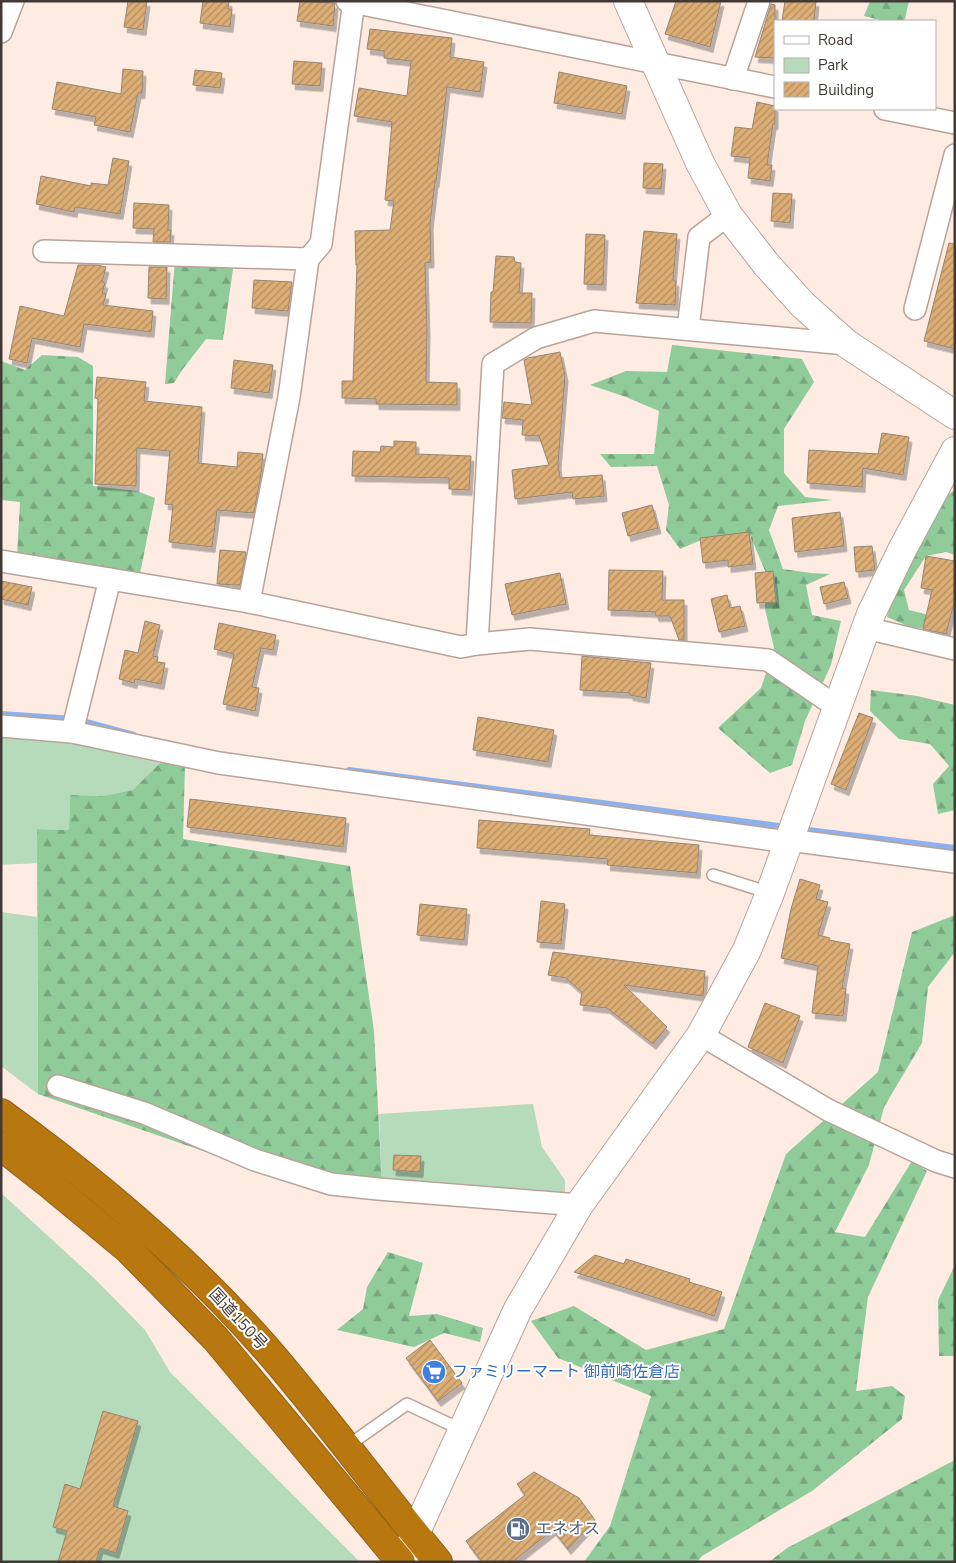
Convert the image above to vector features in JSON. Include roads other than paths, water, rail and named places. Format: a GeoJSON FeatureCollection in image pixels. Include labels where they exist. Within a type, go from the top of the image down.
{"type":"FeatureCollection","features":[{"type":"Feature","properties":{"kind":"highway","name":"国道150号"},"geometry":{"type":"LineString","coordinates":[[1,1113],[121,1206],[201,1280],[264,1346],[438,1562]]}},
{"type":"Feature","properties":{"kind":"highway","name":"国道150号"},"geometry":{"type":"LineString","coordinates":[[1,1146],[128,1249],[216,1339],[403,1562]]}},
{"type":"Feature","properties":{"kind":"street"},"geometry":{"type":"LineString","coordinates":[[1,32],[13,1]]}},
{"type":"Feature","properties":{"kind":"street"},"geometry":{"type":"LineString","coordinates":[[628,1],[700,163],[728,215],[766,264],[803,305],[847,344],[955,415]]}},
{"type":"Feature","properties":{"kind":"street"},"geometry":{"type":"LineString","coordinates":[[733,79],[759,1]]}},
{"type":"Feature","properties":{"kind":"street"},"geometry":{"type":"LineString","coordinates":[[250,602],[289,397],[308,260],[321,244],[352,2],[774,87]]}},
{"type":"Feature","properties":{"kind":"street"},"geometry":{"type":"LineString","coordinates":[[889,110],[955,123]]}},
{"type":"Feature","properties":{"kind":"street"},"geometry":{"type":"LineString","coordinates":[[915,309],[955,155]]}},
{"type":"Feature","properties":{"kind":"street"},"geometry":{"type":"LineString","coordinates":[[688,329],[699,237],[728,215]]}},
{"type":"Feature","properties":{"kind":"street"},"geometry":{"type":"LineString","coordinates":[[44,251],[308,260]]}},
{"type":"Feature","properties":{"kind":"street"},"geometry":{"type":"LineString","coordinates":[[476,644],[493,364],[536,338],[594,321],[847,344]]}},
{"type":"Feature","properties":{"kind":"street"},"geometry":{"type":"LineString","coordinates":[[403,1562],[414,1534],[518,1309],[579,1205],[701,1035],[747,950],[770,893],[871,614],[902,550],[955,451]]}},
{"type":"Feature","properties":{"kind":"street"},"geometry":{"type":"LineString","coordinates":[[1,561],[250,602],[461,647],[530,640],[768,660],[837,707]]}},
{"type":"Feature","properties":{"kind":"street"},"geometry":{"type":"LineString","coordinates":[[72,732],[110,579]]}},
{"type":"Feature","properties":{"kind":"street"},"geometry":{"type":"LineString","coordinates":[[866,628],[955,649]]}},
{"type":"Feature","properties":{"kind":"street"},"geometry":{"type":"LineString","coordinates":[[1,726],[72,732],[219,763],[955,862]]}},
{"type":"Feature","properties":{"kind":"street"},"geometry":{"type":"LineString","coordinates":[[701,1035],[828,1110],[936,1161],[955,1167]]}},
{"type":"Feature","properties":{"kind":"street"},"geometry":{"type":"LineString","coordinates":[[58,1086],[144,1113],[255,1160],[332,1184],[378,1190],[579,1205]]}},
{"type":"Feature","properties":{"kind":"lane"},"geometry":{"type":"LineString","coordinates":[[713,875],[770,893]]}},
{"type":"Feature","properties":{"kind":"lane"},"geometry":{"type":"LineString","coordinates":[[346,1447],[407,1404],[462,1430]]}},
{"type":"Feature","properties":{"kind":"waterway"},"geometry":{"type":"LineString","coordinates":[[1,714],[75,719],[134,735]]}},
{"type":"Feature","properties":{"kind":"waterway"},"geometry":{"type":"LineString","coordinates":[[349,770],[787,827]]}},
{"type":"Feature","properties":{"kind":"waterway"},"geometry":{"type":"LineString","coordinates":[[800,829],[955,848]]}},
{"type":"Feature","properties":{"kind":"place","name":"ファミリーマート 御前崎佐倉店"},"geometry":{"type":"Point","coordinates":[434,1372]}},
{"type":"Feature","properties":{"kind":"place","name":"エネオス"},"geometry":{"type":"Point","coordinates":[518,1529]}}]}
